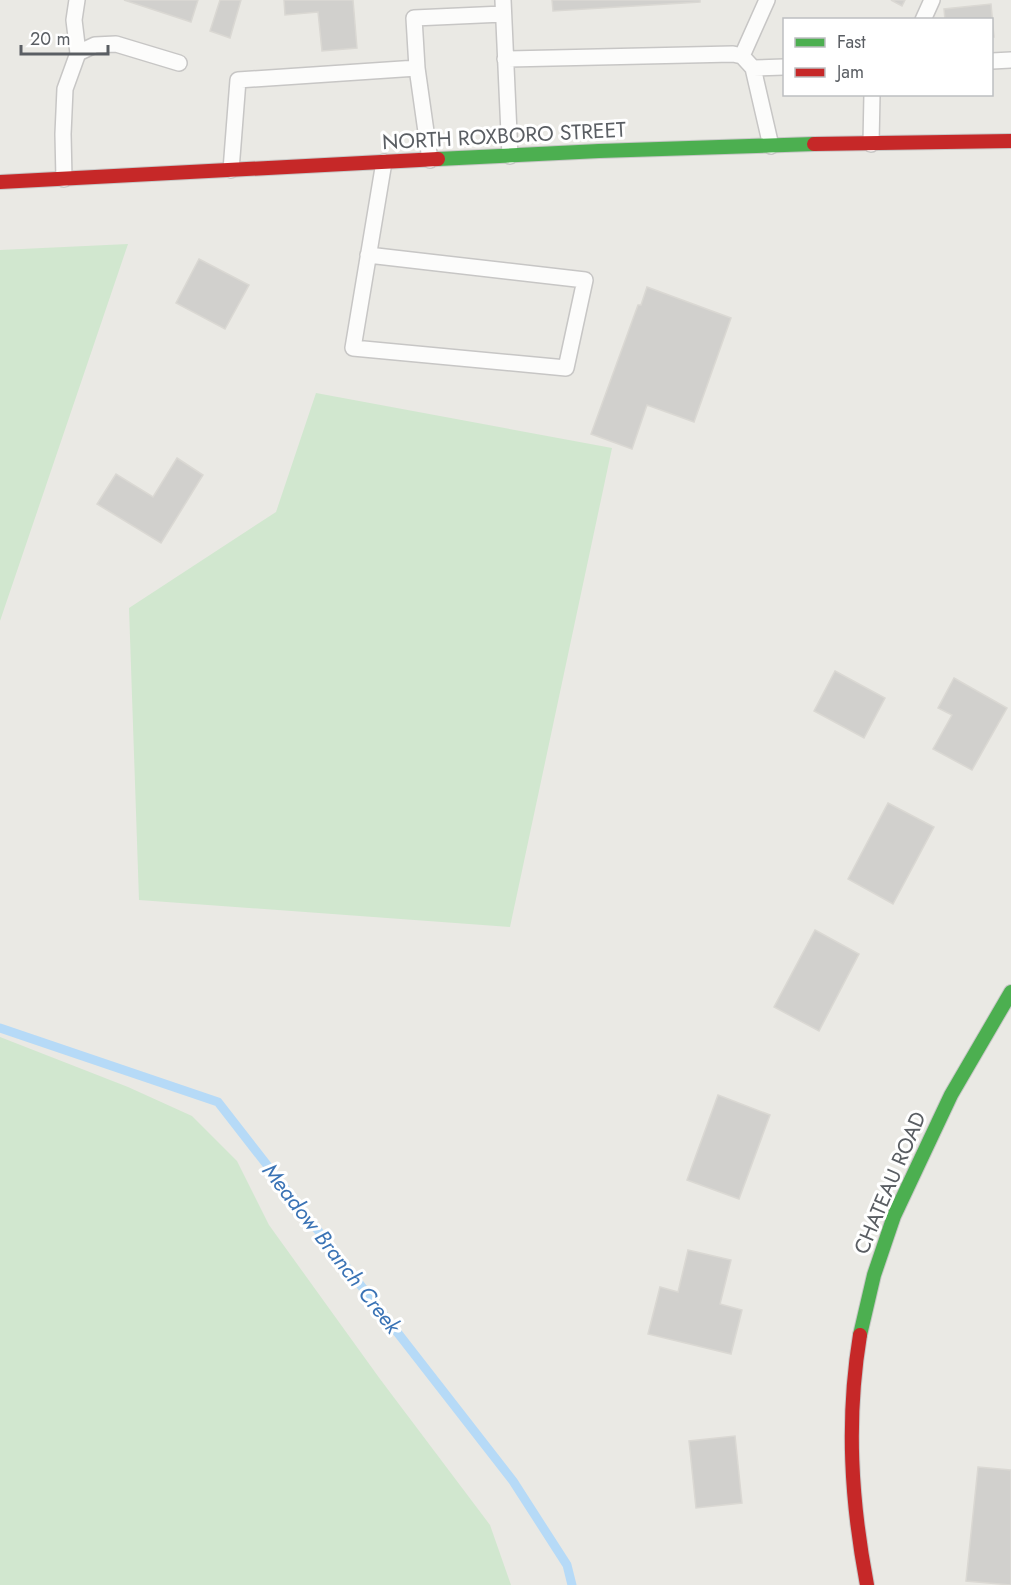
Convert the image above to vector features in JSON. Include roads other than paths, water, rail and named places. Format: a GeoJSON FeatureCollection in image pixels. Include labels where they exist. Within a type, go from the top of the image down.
{"type":"FeatureCollection","features":[{"type":"Feature","properties":{"kind":"main road","name":"NORTH ROXBORO STREET"},"geometry":{"type":"LineString","coordinates":[[0,182],[510,156],[771,146],[1011,141]]}},
{"type":"Feature","properties":{"kind":"main road","name":"CHATEAU ROAD"},"geometry":{"type":"LineString","coordinates":[[867,1585],[852,1501],[849,1453],[850,1404],[865,1314],[889,1230],[951,1095],[1011,992]]}},
{"type":"Feature","properties":{"kind":"lane"},"geometry":{"type":"LineString","coordinates":[[64,179],[64,89],[78,53],[74,20],[77,0]]}},
{"type":"Feature","properties":{"kind":"lane"},"geometry":{"type":"LineString","coordinates":[[742,56],[767,0]]}},
{"type":"Feature","properties":{"kind":"lane"},"geometry":{"type":"LineString","coordinates":[[924,18],[932,0]]}},
{"type":"Feature","properties":{"kind":"lane"},"geometry":{"type":"LineString","coordinates":[[430,160],[417,68],[414,18],[503,7],[510,156]]}},
{"type":"Feature","properties":{"kind":"lane"},"geometry":{"type":"LineString","coordinates":[[78,53],[94,45],[116,44],[179,63]]}},
{"type":"Feature","properties":{"kind":"lane"},"geometry":{"type":"LineString","coordinates":[[505,59],[733,54],[742,56],[753,68],[771,146]]}},
{"type":"Feature","properties":{"kind":"lane"},"geometry":{"type":"LineString","coordinates":[[993,61],[1011,60]]}},
{"type":"Feature","properties":{"kind":"lane"},"geometry":{"type":"LineString","coordinates":[[753,68],[783,67]]}},
{"type":"Feature","properties":{"kind":"lane"},"geometry":{"type":"LineString","coordinates":[[231,170],[238,80],[417,68]]}},
{"type":"Feature","properties":{"kind":"lane"},"geometry":{"type":"LineString","coordinates":[[871,144],[872,96]]}},
{"type":"Feature","properties":{"kind":"lane"},"geometry":{"type":"LineString","coordinates":[[368,255],[585,279],[566,368],[353,348],[368,255],[384,162]]}},
{"type":"Feature","properties":{"kind":"waterway","name":"Meadow Branch Creek"},"geometry":{"type":"LineString","coordinates":[[0,1028],[218,1102],[513,1481],[567,1565],[572,1585]]}}]}
